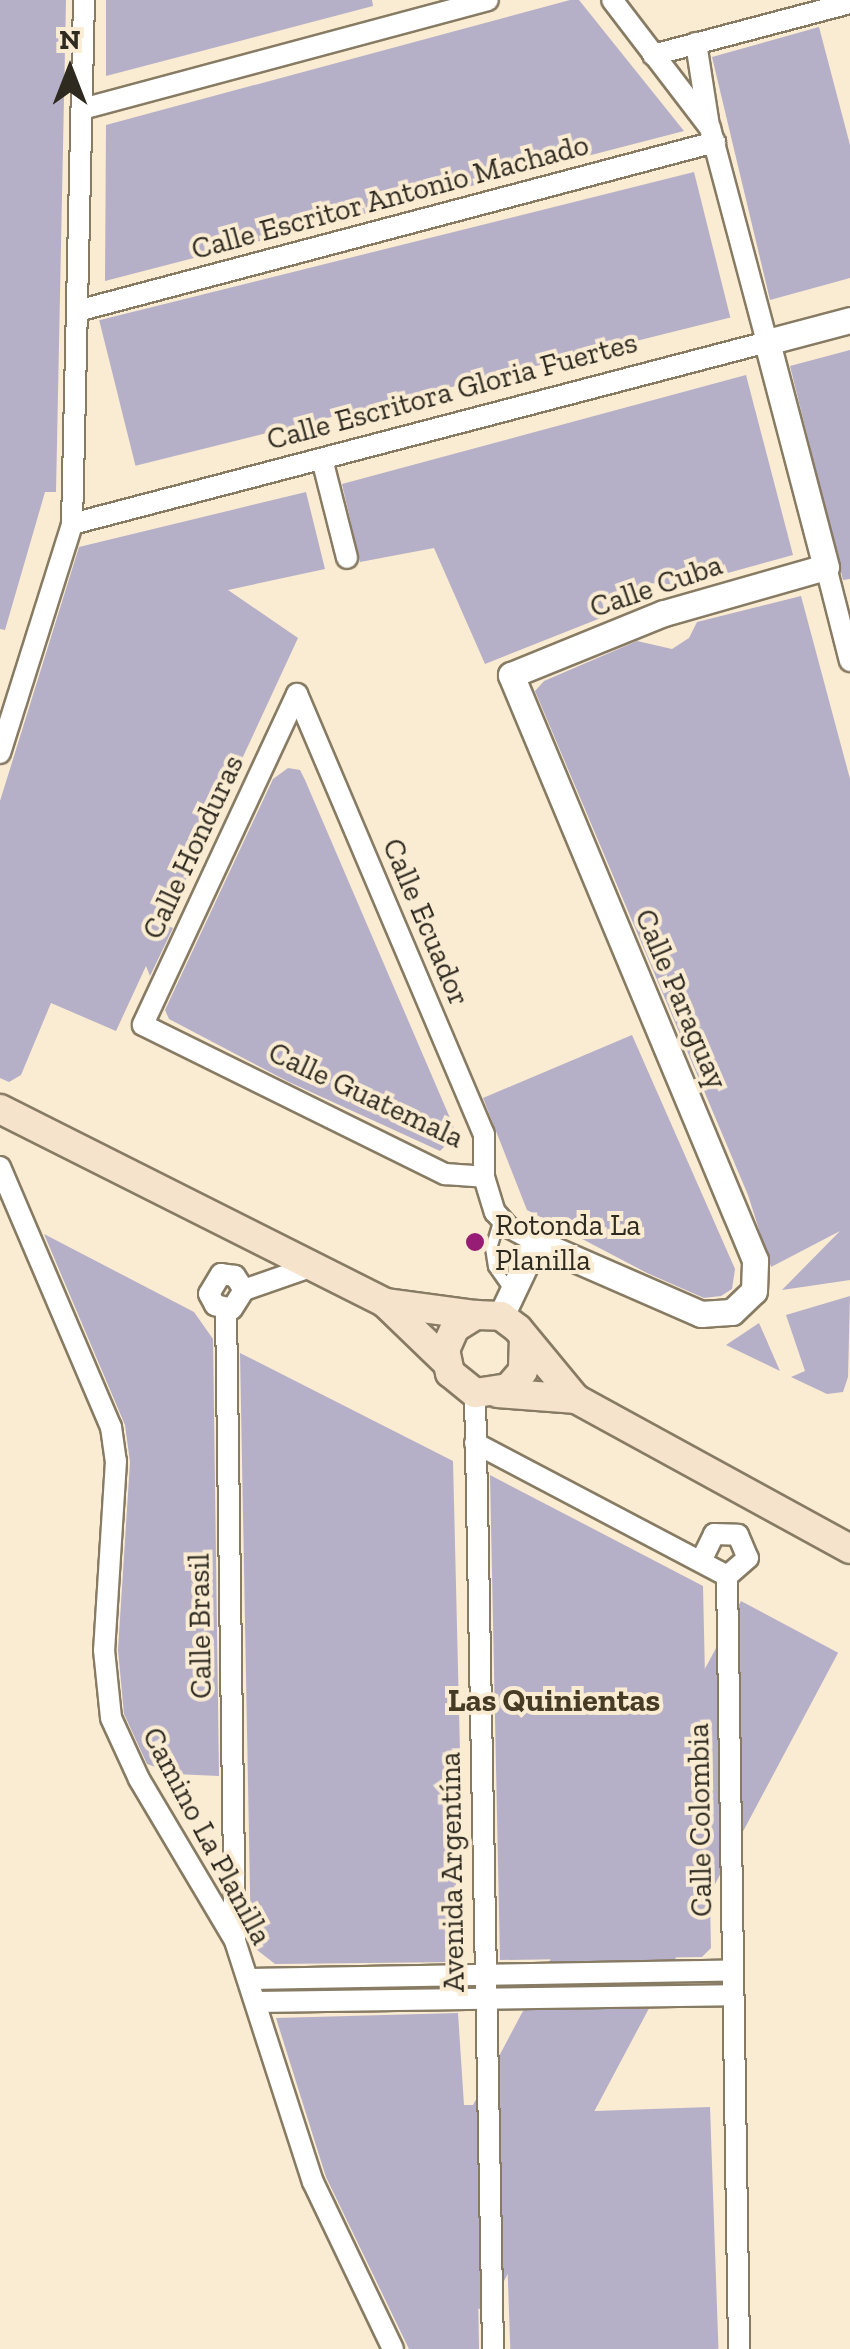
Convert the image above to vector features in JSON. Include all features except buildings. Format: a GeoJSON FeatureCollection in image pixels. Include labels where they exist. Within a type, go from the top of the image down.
{"type":"FeatureCollection","features":[{"type":"Feature","properties":{"kind":"main road"},"geometry":{"type":"LineString","coordinates":[[0,1109],[385,1303],[446,1362],[456,1382],[486,1393],[576,1399]]}},
{"type":"Feature","properties":{"kind":"main road"},"geometry":{"type":"LineString","coordinates":[[385,1303],[496,1308],[576,1399],[850,1546]]}},
{"type":"Feature","properties":{"kind":"main road"},"geometry":{"type":"LineString","coordinates":[[446,1362],[448,1338],[496,1308]]}},
{"type":"Feature","properties":{"kind":"main road"},"geometry":{"type":"LineString","coordinates":[[486,1393],[523,1372],[524,1338]]}},
{"type":"Feature","properties":{"kind":"street"},"geometry":{"type":"LineString","coordinates":[[0,753],[72,524],[80,310],[84,0]]}},
{"type":"Feature","properties":{"kind":"street"},"geometry":{"type":"LineString","coordinates":[[82,109],[488,0]]}},
{"type":"Feature","properties":{"kind":"street"},"geometry":{"type":"LineString","coordinates":[[612,0],[712,135]]}},
{"type":"Feature","properties":{"kind":"street"},"geometry":{"type":"LineString","coordinates":[[653,54],[850,3]]}},
{"type":"Feature","properties":{"kind":"street"},"geometry":{"type":"LineString","coordinates":[[696,43],[712,135],[850,661]]}},
{"type":"Feature","properties":{"kind":"street","name":"Calle Escritor Antonio Machado"},"geometry":{"type":"LineString","coordinates":[[80,310],[712,135]]}},
{"type":"Feature","properties":{"kind":"street","name":"Calle Escritora Gloria Fuertes"},"geometry":{"type":"LineString","coordinates":[[72,524],[850,320]]}},
{"type":"Feature","properties":{"kind":"street"},"geometry":{"type":"LineString","coordinates":[[322,458],[347,558]]}},
{"type":"Feature","properties":{"kind":"street","name":"Calle Cuba"},"geometry":{"type":"LineString","coordinates":[[511,676],[664,612],[826,567]]}},
{"type":"Feature","properties":{"kind":"street","name":"Calle Paraguay"},"geometry":{"type":"LineString","coordinates":[[511,676],[756,1260],[759,1276],[745,1304],[732,1312],[701,1314],[536,1242]]}},
{"type":"Feature","properties":{"kind":"street","name":"Calle Honduras"},"geometry":{"type":"LineString","coordinates":[[143,1025],[296,694]]}},
{"type":"Feature","properties":{"kind":"street","name":"Calle Ecuador"},"geometry":{"type":"LineString","coordinates":[[296,694],[484,1134],[484,1177]]}},
{"type":"Feature","properties":{"kind":"street","name":"Calle Guatemala"},"geometry":{"type":"LineString","coordinates":[[143,1025],[446,1174],[484,1177],[500,1218]]}},
{"type":"Feature","properties":{"kind":"street","name":"Camino La Planilla"},"geometry":{"type":"LineString","coordinates":[[0,1167],[111,1427],[116,1461],[104,1650],[111,1718],[235,1942],[313,2182],[394,2349]]}},
{"type":"Feature","properties":{"kind":"street"},"geometry":{"type":"LineString","coordinates":[[496,1308],[536,1242],[500,1218]]}},
{"type":"Feature","properties":{"kind":"street"},"geometry":{"type":"LineString","coordinates":[[244,1290],[310,1267]]}},
{"type":"Feature","properties":{"kind":"street"},"geometry":{"type":"LineString","coordinates":[[236,1276],[244,1290],[240,1303],[226,1310],[211,1300],[213,1280],[236,1276]]}},
{"type":"Feature","properties":{"kind":"street","name":"Calle Brasil"},"geometry":{"type":"LineString","coordinates":[[226,1310],[235,1942]]}},
{"type":"Feature","properties":{"kind":"street","name":"Avenida Argentína"},"geometry":{"type":"LineString","coordinates":[[486,1393],[475,1443],[493,2349]]}},
{"type":"Feature","properties":{"kind":"street"},"geometry":{"type":"LineString","coordinates":[[475,1443],[727,1576]]}},
{"type":"Feature","properties":{"kind":"street","name":"Calle Colombia"},"geometry":{"type":"LineString","coordinates":[[702,1561],[714,1534],[738,1536],[748,1558],[727,1576],[739,2349]]}},
{"type":"Feature","properties":{"kind":"street"},"geometry":{"type":"LineString","coordinates":[[249,1979],[731,1971]]}},
{"type":"Feature","properties":{"kind":"street"},"geometry":{"type":"LineString","coordinates":[[256,2002],[732,1995]]}},
{"type":"Feature","properties":{"kind":"lane"},"geometry":{"type":"LineString","coordinates":[[496,1308],[491,1248],[500,1218]]}},
{"type":"Feature","properties":{"kind":"place","name":"Rotonda La Planilla"},"geometry":{"type":"Point","coordinates":[475,1242]}},
{"type":"Feature","properties":{"kind":"district","name":"Las Quinientas"},"geometry":{"type":"Point","coordinates":[554,1700]}}]}
